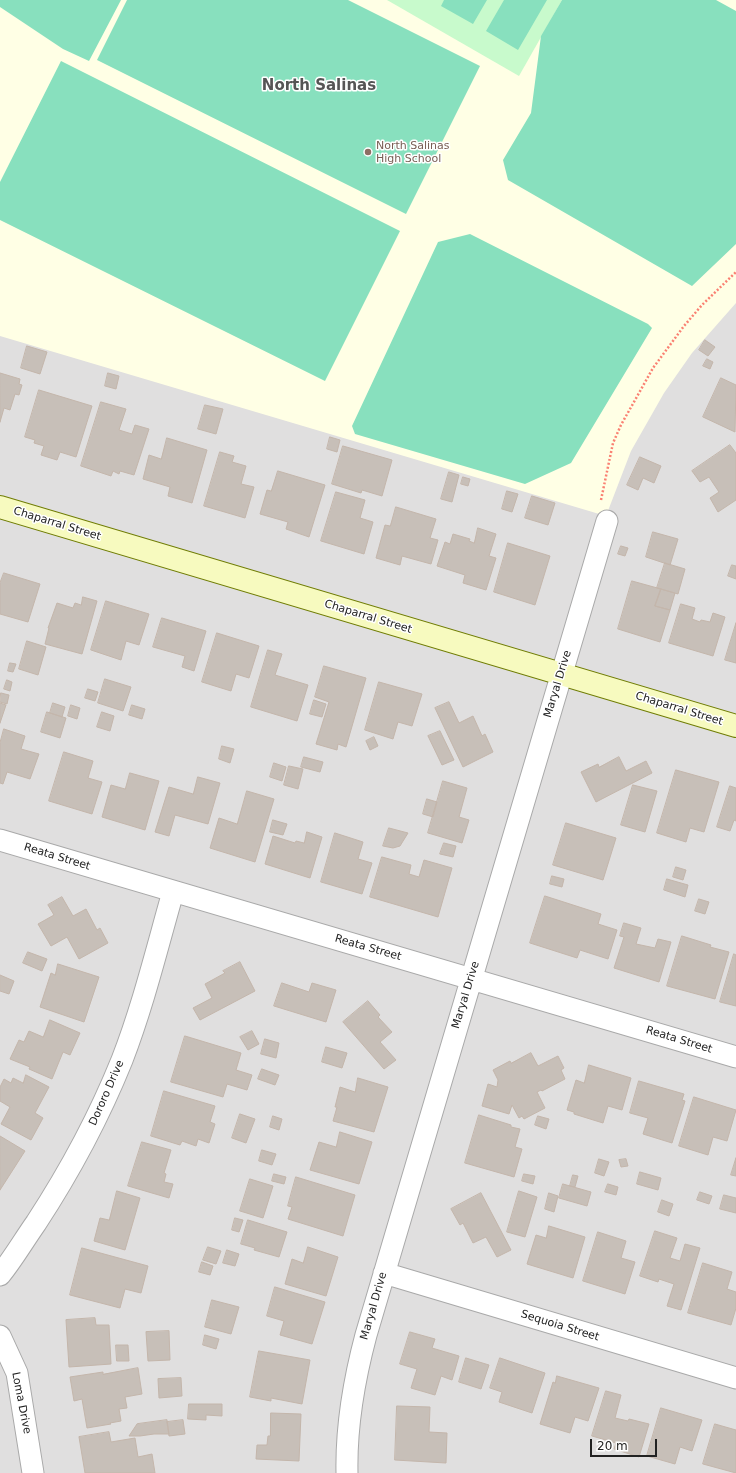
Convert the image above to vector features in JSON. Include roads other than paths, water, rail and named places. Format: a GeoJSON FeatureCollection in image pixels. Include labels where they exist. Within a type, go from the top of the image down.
{"type":"FeatureCollection","features":[{"type":"Feature","properties":{"kind":"street","name":"Chaparral Street"},"geometry":{"type":"LineString","coordinates":[[0,507],[736,726]]}},
{"type":"Feature","properties":{"kind":"street","name":"Maryal Drive"},"geometry":{"type":"LineString","coordinates":[[347,1473],[348,1438],[356,1376],[366,1335],[607,521]]}},
{"type":"Feature","properties":{"kind":"street","name":"Reata Street"},"geometry":{"type":"LineString","coordinates":[[0,840],[736,1057]]}},
{"type":"Feature","properties":{"kind":"street","name":"Dororo Drive"},"geometry":{"type":"LineString","coordinates":[[0,1275],[20,1248],[67,1174],[107,1094],[122,1060],[134,1026],[173,892]]}},
{"type":"Feature","properties":{"kind":"street","name":"Sequoia Street"},"geometry":{"type":"LineString","coordinates":[[384,1273],[736,1378]]}},
{"type":"Feature","properties":{"kind":"street","name":"Loma Drive"},"geometry":{"type":"LineString","coordinates":[[0,1336],[12,1360],[18,1380],[33,1473]]}},
{"type":"Feature","properties":{"kind":"place","name":"North Salinas High School"},"geometry":{"type":"Point","coordinates":[368,152]}},
{"type":"Feature","properties":{"kind":"district","name":"North Salinas"},"geometry":{"type":"Point","coordinates":[319,86]}}]}
